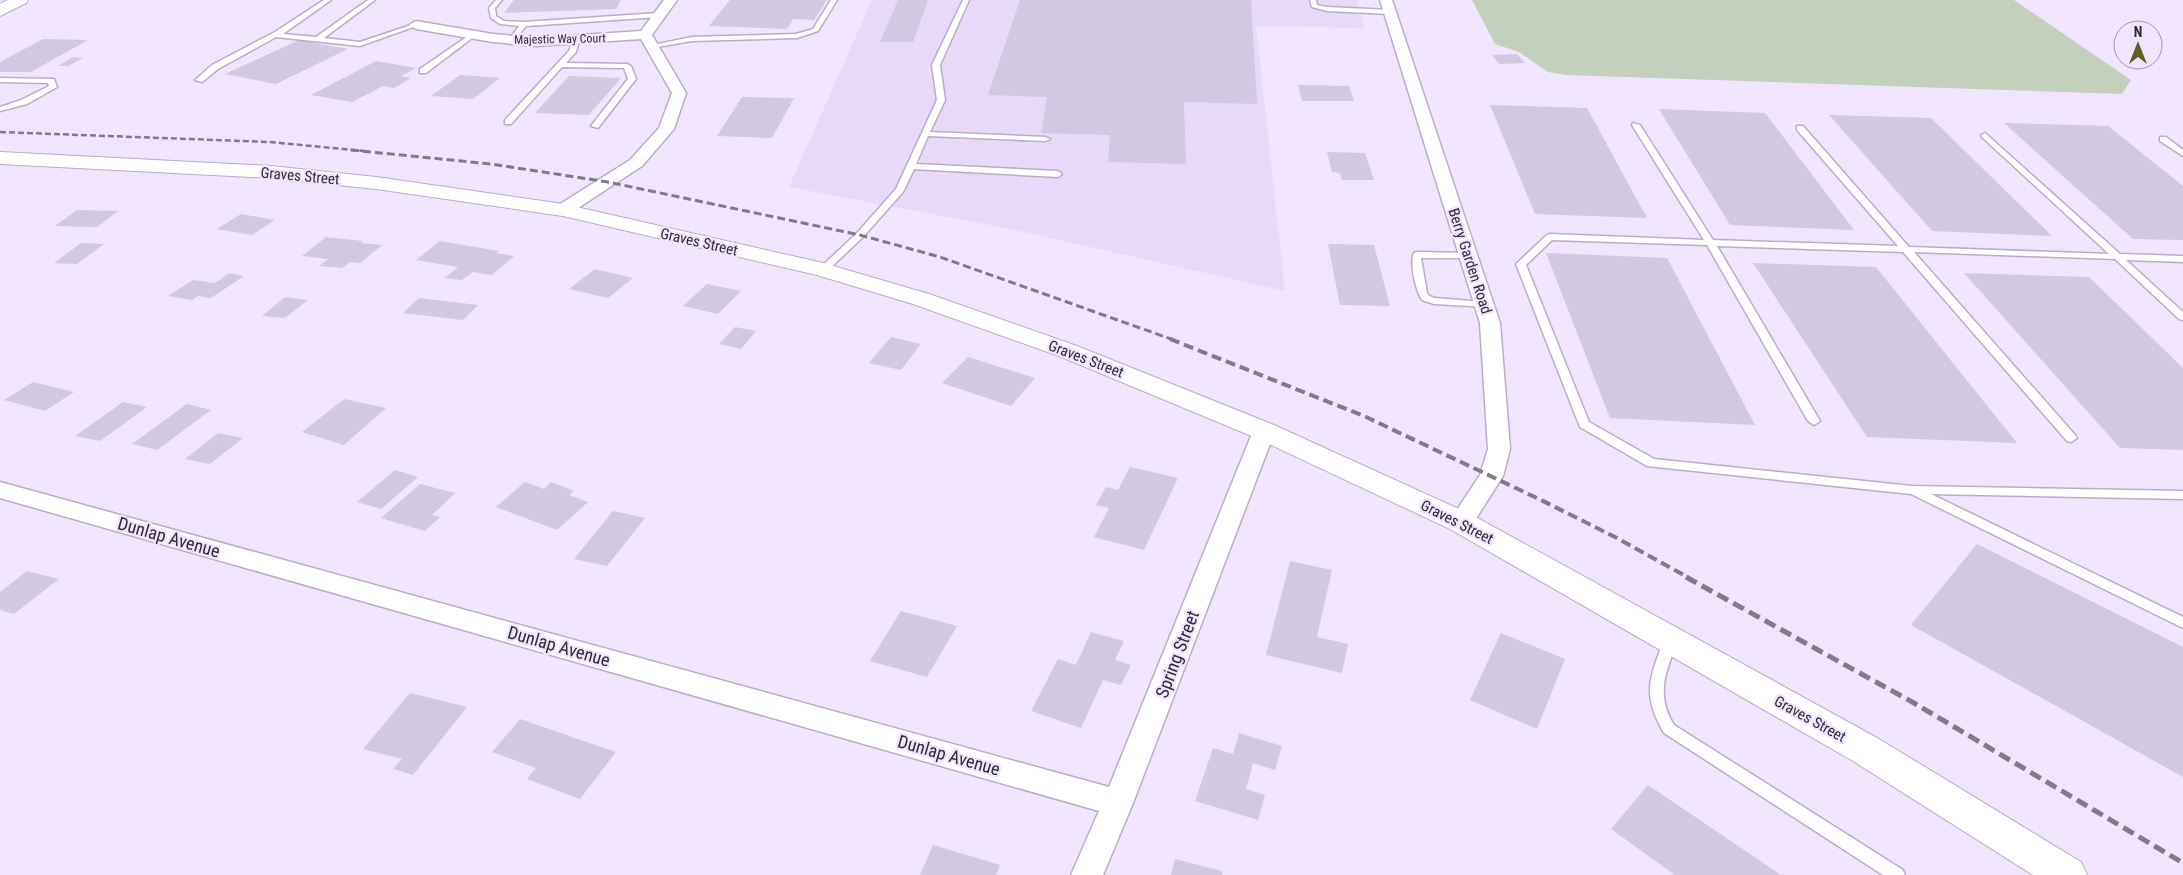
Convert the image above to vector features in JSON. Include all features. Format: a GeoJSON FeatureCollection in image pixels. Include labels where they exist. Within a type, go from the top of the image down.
{"type":"FeatureCollection","features":[{"type":"Feature","properties":{"kind":"street"},"geometry":{"type":"LineString","coordinates":[[0,11],[20,0]]}},
{"type":"Feature","properties":{"kind":"street"},"geometry":{"type":"LineString","coordinates":[[563,210],[636,162],[666,129],[679,93],[648,41],[659,15],[671,0]]}},
{"type":"Feature","properties":{"kind":"street","name":"Berry Garden Road"},"geometry":{"type":"LineString","coordinates":[[1388,6],[1490,323],[1499,449],[1491,476],[1461,522]]}},
{"type":"Feature","properties":{"kind":"street","name":"Majestic Way Court"},"geometry":{"type":"LineString","coordinates":[[416,25],[474,35],[536,42],[576,40],[648,41]]}},
{"type":"Feature","properties":{"kind":"street","name":"Graves Street"},"geometry":{"type":"LineString","coordinates":[[0,158],[271,172],[376,183],[563,210],[823,270],[920,299],[1068,351],[1264,431],[1461,522],[1866,750],[2037,867],[2067,875]]}},
{"type":"Feature","properties":{"kind":"street","name":"Spring Street"},"geometry":{"type":"LineString","coordinates":[[1087,875],[1118,803],[1264,431]]}},
{"type":"Feature","properties":{"kind":"street","name":"Dunlap Avenue"},"geometry":{"type":"LineString","coordinates":[[0,490],[1118,803]]}},
{"type":"Feature","properties":{"kind":"lane"},"geometry":{"type":"LineString","coordinates":[[199,80],[214,67],[277,34],[328,0]]}},
{"type":"Feature","properties":{"kind":"lane"},"geometry":{"type":"LineString","coordinates":[[318,39],[372,0]]}},
{"type":"Feature","properties":{"kind":"lane"},"geometry":{"type":"LineString","coordinates":[[499,0],[492,8],[493,17],[502,23],[524,24],[659,15]]}},
{"type":"Feature","properties":{"kind":"lane"},"geometry":{"type":"LineString","coordinates":[[648,41],[797,36],[816,30],[834,0]]}},
{"type":"Feature","properties":{"kind":"lane"},"geometry":{"type":"LineString","coordinates":[[823,270],[860,236],[900,190],[941,100],[936,65],[966,0]]}},
{"type":"Feature","properties":{"kind":"lane"},"geometry":{"type":"LineString","coordinates":[[1313,0],[1314,6],[1327,9],[1388,6]]}},
{"type":"Feature","properties":{"kind":"lane"},"geometry":{"type":"LineString","coordinates":[[512,40],[524,24]]}},
{"type":"Feature","properties":{"kind":"lane"},"geometry":{"type":"LineString","coordinates":[[277,34],[360,44],[416,25]]}},
{"type":"Feature","properties":{"kind":"lane"},"geometry":{"type":"LineString","coordinates":[[423,71],[474,35]]}},
{"type":"Feature","properties":{"kind":"lane"},"geometry":{"type":"LineString","coordinates":[[508,122],[572,52],[576,40]]}},
{"type":"Feature","properties":{"kind":"lane"},"geometry":{"type":"LineString","coordinates":[[560,65],[627,66],[632,79],[595,126]]}},
{"type":"Feature","properties":{"kind":"lane"},"geometry":{"type":"LineString","coordinates":[[0,80],[51,81],[53,87],[24,102],[0,109]]}},
{"type":"Feature","properties":{"kind":"lane"},"geometry":{"type":"LineString","coordinates":[[1636,125],[1710,242],[1814,421]]}},
{"type":"Feature","properties":{"kind":"lane"},"geometry":{"type":"LineString","coordinates":[[1800,128],[2070,438]]}},
{"type":"Feature","properties":{"kind":"lane"},"geometry":{"type":"LineString","coordinates":[[926,134],[1046,139]]}},
{"type":"Feature","properties":{"kind":"lane"},"geometry":{"type":"LineString","coordinates":[[1985,135],[2119,256],[2183,317]]}},
{"type":"Feature","properties":{"kind":"lane"},"geometry":{"type":"LineString","coordinates":[[2163,138],[2183,154]]}},
{"type":"Feature","properties":{"kind":"lane"},"geometry":{"type":"LineString","coordinates":[[911,166],[1058,174]]}},
{"type":"Feature","properties":{"kind":"lane"},"geometry":{"type":"LineString","coordinates":[[2183,259],[1550,237],[1521,264],[1584,424],[1651,463],[1912,490],[2183,495]]}},
{"type":"Feature","properties":{"kind":"lane"},"geometry":{"type":"LineString","coordinates":[[1469,255],[1417,255],[1416,259],[1422,293],[1425,298],[1434,301],[1484,304]]}},
{"type":"Feature","properties":{"kind":"lane"},"geometry":{"type":"LineString","coordinates":[[1912,490],[2183,623]]}},
{"type":"Feature","properties":{"kind":"lane"},"geometry":{"type":"LineString","coordinates":[[1671,640],[1656,679],[1655,694],[1659,714],[1670,729],[1897,875]]}},
{"type":"Feature","properties":{"kind":"shaded area"},"geometry":{"type":"Polygon","coordinates":[[[872,0],[1357,0],[1364,28],[1256,26],[1285,291],[1011,229],[789,187],[872,0]]]}},
{"type":"Feature","properties":{"kind":"green space"},"geometry":{"type":"Polygon","coordinates":[[[1472,0],[2014,0],[2113,68],[2113,70],[2116,70],[2131,80],[2122,94],[1566,75],[1548,72],[1519,52],[1495,44],[1472,0]]]}},
{"type":"Feature","properties":{"kind":"building"},"geometry":{"type":"Polygon","coordinates":[[[514,0],[621,0],[616,9],[504,13],[514,0]]]}},
{"type":"Feature","properties":{"kind":"building"},"geometry":{"type":"Polygon","coordinates":[[[730,0],[827,0],[814,20],[793,19],[787,29],[709,26],[730,0]]]}},
{"type":"Feature","properties":{"kind":"building"},"geometry":{"type":"Polygon","coordinates":[[[898,0],[928,0],[913,42],[880,42],[898,0]]]}},
{"type":"Feature","properties":{"kind":"building"},"geometry":{"type":"Polygon","coordinates":[[[1020,0],[1251,0],[1257,104],[1184,102],[1186,164],[1108,162],[1110,135],[1041,133],[1047,97],[988,95],[1020,0]]]}},
{"type":"Feature","properties":{"kind":"building"},"geometry":{"type":"Polygon","coordinates":[[[43,39],[88,40],[31,72],[0,72],[0,62],[43,39]]]}},
{"type":"Feature","properties":{"kind":"building"},"geometry":{"type":"Polygon","coordinates":[[[299,40],[348,49],[276,84],[225,74],[299,40]]]}},
{"type":"Feature","properties":{"kind":"building"},"geometry":{"type":"Polygon","coordinates":[[[1517,54],[1525,63],[1499,64],[1492,55],[1517,54]]]}},
{"type":"Feature","properties":{"kind":"building"},"geometry":{"type":"Polygon","coordinates":[[[73,57],[83,58],[68,66],[58,66],[73,57]]]}},
{"type":"Feature","properties":{"kind":"building"},"geometry":{"type":"Polygon","coordinates":[[[376,61],[416,68],[401,76],[411,78],[394,88],[383,86],[352,102],[311,95],[376,61]]]}},
{"type":"Feature","properties":{"kind":"building"},"geometry":{"type":"Polygon","coordinates":[[[460,75],[500,78],[473,99],[431,96],[460,75]]]}},
{"type":"Feature","properties":{"kind":"building"},"geometry":{"type":"Polygon","coordinates":[[[569,76],[621,78],[589,115],[535,113],[569,76]]]}},
{"type":"Feature","properties":{"kind":"building"},"geometry":{"type":"Polygon","coordinates":[[[1298,85],[1349,86],[1354,101],[1302,101],[1298,85]]]}},
{"type":"Feature","properties":{"kind":"building"},"geometry":{"type":"Polygon","coordinates":[[[742,97],[794,98],[772,138],[717,136],[742,97]]]}},
{"type":"Feature","properties":{"kind":"building"},"geometry":{"type":"Polygon","coordinates":[[[1490,105],[1587,108],[1647,218],[1535,214],[1490,105]]]}},
{"type":"Feature","properties":{"kind":"building"},"geometry":{"type":"Polygon","coordinates":[[[1659,109],[1765,113],[1854,230],[1730,225],[1659,109]]]}},
{"type":"Feature","properties":{"kind":"building"},"geometry":{"type":"Polygon","coordinates":[[[1829,115],[1931,118],[2052,236],[1932,231],[1829,115]]]}},
{"type":"Feature","properties":{"kind":"building"},"geometry":{"type":"Polygon","coordinates":[[[2004,123],[2108,126],[2183,186],[2183,240],[2133,239],[2004,123]]]}},
{"type":"Feature","properties":{"kind":"building"},"geometry":{"type":"Polygon","coordinates":[[[1327,152],[1365,153],[1374,180],[1342,180],[1340,173],[1332,172],[1327,152]]]}},
{"type":"Feature","properties":{"kind":"building"},"geometry":{"type":"Polygon","coordinates":[[[77,210],[118,211],[97,227],[55,226],[77,210]]]}},
{"type":"Feature","properties":{"kind":"building"},"geometry":{"type":"Polygon","coordinates":[[[241,214],[275,220],[252,235],[217,229],[241,214]]]}},
{"type":"Feature","properties":{"kind":"building"},"geometry":{"type":"Polygon","coordinates":[[[326,237],[382,245],[360,263],[350,262],[342,268],[319,266],[328,259],[302,256],[326,237]]]}},
{"type":"Feature","properties":{"kind":"building"},"geometry":{"type":"Polygon","coordinates":[[[440,241],[499,251],[496,253],[514,256],[492,275],[473,272],[462,280],[445,278],[458,267],[416,260],[440,241]]]}},
{"type":"Feature","properties":{"kind":"building"},"geometry":{"type":"Polygon","coordinates":[[[81,243],[104,244],[77,264],[54,263],[81,243]]]}},
{"type":"Feature","properties":{"kind":"building"},"geometry":{"type":"Polygon","coordinates":[[[1328,244],[1374,245],[1390,306],[1340,305],[1328,244]]]}},
{"type":"Feature","properties":{"kind":"building"},"geometry":{"type":"Polygon","coordinates":[[[1546,253],[1667,258],[1755,425],[1610,418],[1546,253]]]}},
{"type":"Feature","properties":{"kind":"building"},"geometry":{"type":"Polygon","coordinates":[[[1753,263],[1876,267],[2017,443],[1867,437],[1753,263]]]}},
{"type":"Feature","properties":{"kind":"building"},"geometry":{"type":"Polygon","coordinates":[[[595,269],[633,278],[608,298],[569,289],[595,269]]]}},
{"type":"Feature","properties":{"kind":"building"},"geometry":{"type":"Polygon","coordinates":[[[229,273],[244,276],[211,298],[198,296],[192,300],[168,296],[193,280],[215,283],[229,273]]]}},
{"type":"Feature","properties":{"kind":"building"},"geometry":{"type":"Polygon","coordinates":[[[1964,273],[2089,277],[2183,368],[2183,450],[2120,448],[1964,273]]]}},
{"type":"Feature","properties":{"kind":"building"},"geometry":{"type":"Polygon","coordinates":[[[707,284],[741,291],[718,314],[683,306],[707,284]]]}},
{"type":"Feature","properties":{"kind":"building"},"geometry":{"type":"Polygon","coordinates":[[[285,297],[308,300],[285,318],[262,316],[285,297]]]}},
{"type":"Feature","properties":{"kind":"building"},"geometry":{"type":"Polygon","coordinates":[[[419,298],[478,305],[463,320],[403,313],[419,298]]]}},
{"type":"Feature","properties":{"kind":"building"},"geometry":{"type":"Polygon","coordinates":[[[735,327],[756,331],[741,349],[719,344],[735,327]]]}},
{"type":"Feature","properties":{"kind":"building"},"geometry":{"type":"Polygon","coordinates":[[[891,337],[921,344],[901,370],[869,363],[891,337]]]}},
{"type":"Feature","properties":{"kind":"building"},"geometry":{"type":"Polygon","coordinates":[[[968,357],[1035,378],[1011,406],[942,383],[968,357]]]}},
{"type":"Feature","properties":{"kind":"building"},"geometry":{"type":"Polygon","coordinates":[[[33,382],[74,392],[45,411],[4,400],[33,382]]]}},
{"type":"Feature","properties":{"kind":"building"},"geometry":{"type":"Polygon","coordinates":[[[344,399],[386,408],[344,445],[302,432],[344,399]]]}},
{"type":"Feature","properties":{"kind":"building"},"geometry":{"type":"Polygon","coordinates":[[[123,402],[147,407],[100,441],[75,436],[123,402]]]}},
{"type":"Feature","properties":{"kind":"building"},"geometry":{"type":"Polygon","coordinates":[[[187,404],[211,410],[157,450],[132,444],[187,404]]]}},
{"type":"Feature","properties":{"kind":"building"},"geometry":{"type":"Polygon","coordinates":[[[218,433],[243,438],[210,464],[185,459],[218,433]]]}},
{"type":"Feature","properties":{"kind":"building"},"geometry":{"type":"Polygon","coordinates":[[[1130,467],[1178,478],[1144,550],[1094,537],[1109,508],[1096,505],[1106,487],[1118,490],[1130,467]]]}},
{"type":"Feature","properties":{"kind":"building"},"geometry":{"type":"Polygon","coordinates":[[[395,470],[418,477],[381,509],[357,502],[395,470]]]}},
{"type":"Feature","properties":{"kind":"building"},"geometry":{"type":"Polygon","coordinates":[[[525,482],[544,489],[551,482],[574,491],[569,495],[588,502],[557,530],[496,507],[525,482]]]}},
{"type":"Feature","properties":{"kind":"building"},"geometry":{"type":"Polygon","coordinates":[[[420,484],[455,493],[432,515],[440,517],[425,531],[381,518],[420,484]]]}},
{"type":"Feature","properties":{"kind":"building"},"geometry":{"type":"Polygon","coordinates":[[[613,511],[645,518],[607,566],[574,559],[613,511]]]}},
{"type":"Feature","properties":{"kind":"building"},"geometry":{"type":"Polygon","coordinates":[[[1977,544],[2183,647],[2183,777],[1911,625],[1977,544]]]}},
{"type":"Feature","properties":{"kind":"building"},"geometry":{"type":"Polygon","coordinates":[[[1290,561],[1332,570],[1317,637],[1348,644],[1342,673],[1266,655],[1290,561]]]}},
{"type":"Feature","properties":{"kind":"building"},"geometry":{"type":"Polygon","coordinates":[[[27,571],[59,579],[14,614],[0,610],[0,592],[27,571]]]}},
{"type":"Feature","properties":{"kind":"building"},"geometry":{"type":"Polygon","coordinates":[[[901,611],[957,626],[927,677],[870,661],[901,611]]]}},
{"type":"Feature","properties":{"kind":"building"},"geometry":{"type":"Polygon","coordinates":[[[1091,632],[1124,641],[1115,660],[1131,665],[1121,685],[1103,680],[1081,728],[1031,711],[1058,659],[1076,665],[1091,632]]]}},
{"type":"Feature","properties":{"kind":"building"},"geometry":{"type":"Polygon","coordinates":[[[1501,633],[1565,659],[1537,729],[1470,700],[1501,633]]]}},
{"type":"Feature","properties":{"kind":"building"},"geometry":{"type":"Polygon","coordinates":[[[410,693],[467,707],[413,775],[393,769],[402,759],[363,749],[410,693]]]}},
{"type":"Feature","properties":{"kind":"building"},"geometry":{"type":"Polygon","coordinates":[[[520,719],[616,752],[580,799],[527,779],[536,768],[492,752],[520,719]]]}},
{"type":"Feature","properties":{"kind":"building"},"geometry":{"type":"Polygon","coordinates":[[[1239,733],[1282,746],[1275,770],[1253,763],[1246,789],[1265,795],[1258,820],[1195,801],[1213,748],[1233,754],[1239,733]]]}},
{"type":"Feature","properties":{"kind":"building"},"geometry":{"type":"Polygon","coordinates":[[[1648,785],[1781,875],[1675,875],[1611,829],[1648,785]]]}},
{"type":"Feature","properties":{"kind":"building"},"geometry":{"type":"Polygon","coordinates":[[[933,845],[1000,865],[996,875],[920,875],[933,845]]]}},
{"type":"Feature","properties":{"kind":"building"},"geometry":{"type":"Polygon","coordinates":[[[1175,859],[1222,871],[1222,875],[1171,875],[1175,859]]]}},
{"type":"Feature","properties":{"kind":"railway"},"geometry":{"type":"LineString","coordinates":[[0,132],[270,142],[364,151]]}},
{"type":"Feature","properties":{"kind":"railway"},"geometry":{"type":"LineString","coordinates":[[351,150],[491,164],[608,182],[860,235],[940,257],[1174,340]]}},
{"type":"Feature","properties":{"kind":"railway"},"geometry":{"type":"LineString","coordinates":[[1170,339],[1364,416],[1539,499],[1615,537],[1689,578]]}},
{"type":"Feature","properties":{"kind":"railway"},"geometry":{"type":"LineString","coordinates":[[1686,577],[1914,703],[2183,863]]}}]}
